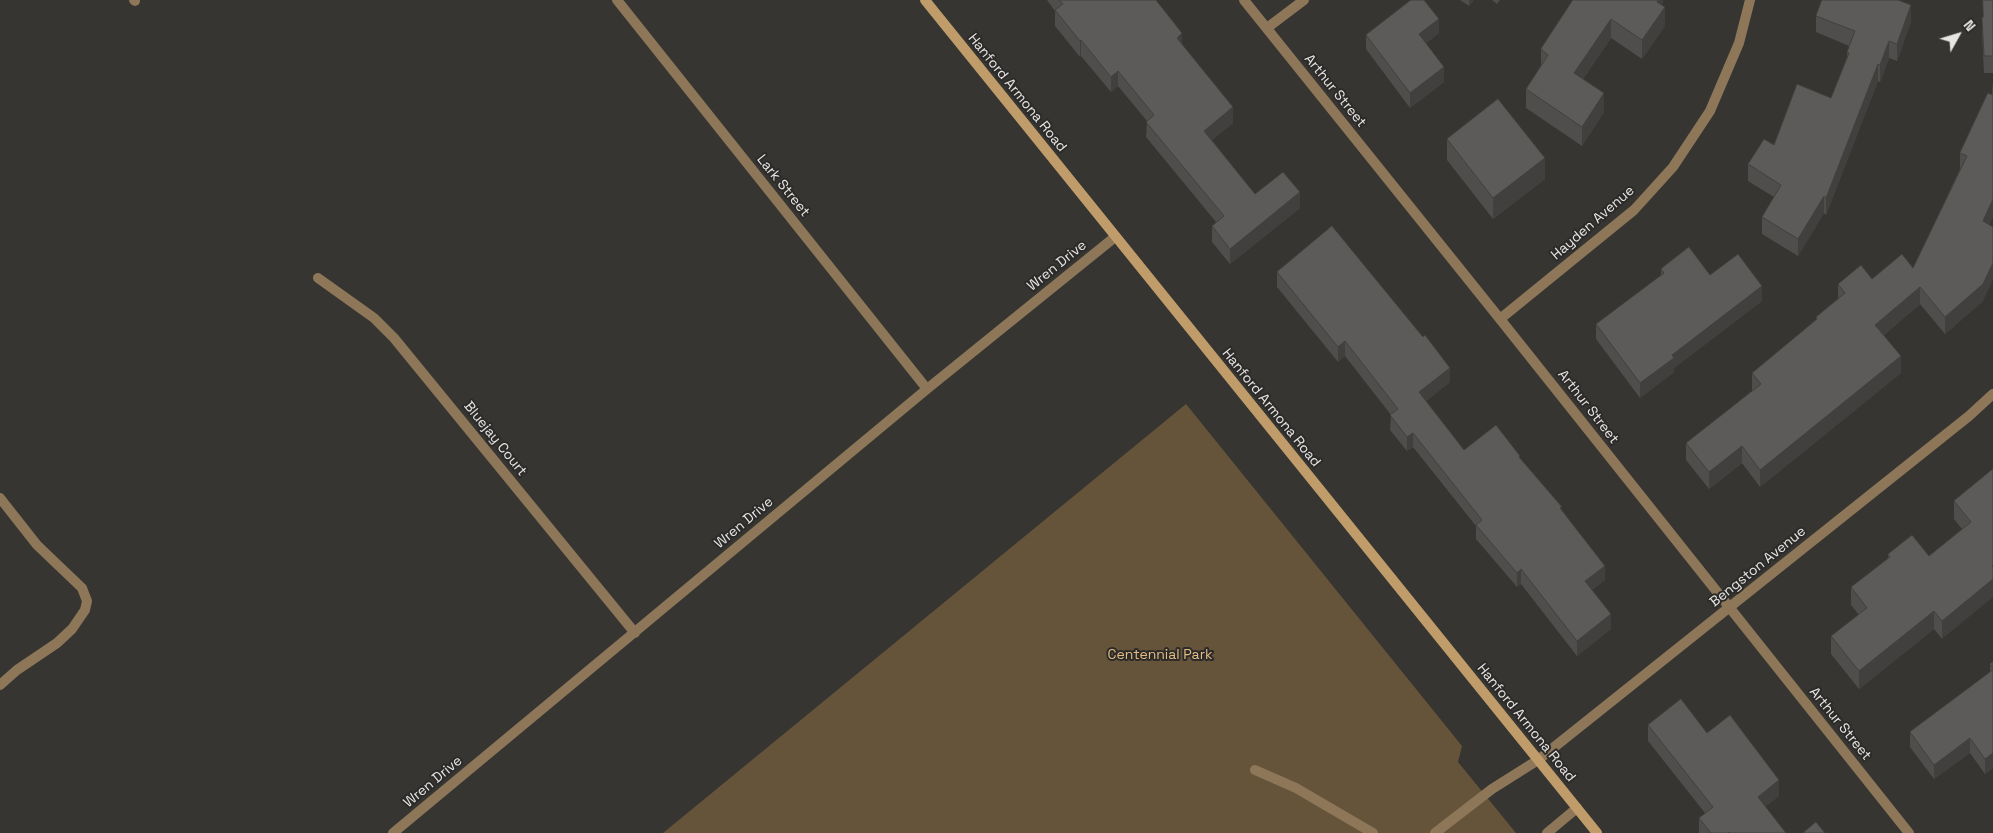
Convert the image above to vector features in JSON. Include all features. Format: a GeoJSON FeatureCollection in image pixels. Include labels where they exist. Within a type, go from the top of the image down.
{"type":"FeatureCollection","features":[{"type":"Feature","properties":{"kind":"main road","name":"Hanford Armona Road"},"geometry":{"type":"LineString","coordinates":[[925,0],[1597,833]]}},
{"type":"Feature","properties":{"kind":"street","name":"Lark Street"},"geometry":{"type":"LineString","coordinates":[[617,0],[927,389]]}},
{"type":"Feature","properties":{"kind":"street","name":"Arthur Street"},"geometry":{"type":"LineString","coordinates":[[1244,0],[1909,833]]}},
{"type":"Feature","properties":{"kind":"street"},"geometry":{"type":"LineString","coordinates":[[1267,28],[1304,0]]}},
{"type":"Feature","properties":{"kind":"street","name":"Hayden Avenue"},"geometry":{"type":"LineString","coordinates":[[1500,319],[1634,210],[1673,167],[1710,111],[1738,43],[1750,0]]}},
{"type":"Feature","properties":{"kind":"street","name":"Wren Drive"},"geometry":{"type":"LineString","coordinates":[[393,833],[927,389],[1115,237]]}},
{"type":"Feature","properties":{"kind":"street","name":"Bluejay Court"},"geometry":{"type":"LineString","coordinates":[[318,278],[374,318],[394,338],[635,633]]}},
{"type":"Feature","properties":{"kind":"street","name":"Bengston Avenue"},"geometry":{"type":"LineString","coordinates":[[1435,833],[1492,789],[1538,760],[1993,394]]}},
{"type":"Feature","properties":{"kind":"street"},"geometry":{"type":"LineString","coordinates":[[0,498],[37,545],[82,588],[87,601],[85,610],[72,629],[57,643],[17,670],[0,685]]}},
{"type":"Feature","properties":{"kind":"street"},"geometry":{"type":"LineString","coordinates":[[1255,770],[1296,788],[1373,833]]}},
{"type":"Feature","properties":{"kind":"street"},"geometry":{"type":"LineString","coordinates":[[1547,833],[1577,808]]}},
{"type":"Feature","properties":{"kind":"green space","name":"Centennial Park"},"geometry":{"type":"Polygon","coordinates":[[[1186,404],[1462,746],[1458,762],[1516,833],[663,833],[1186,404]]]}},
{"type":"Feature","properties":{"kind":"building"},"geometry":{"type":"Polygon","coordinates":[[[1059,0],[1156,0],[1182,33],[1177,38],[1233,107],[1204,131],[1255,194],[1283,172],[1300,192],[1230,249],[1212,226],[1224,216],[1146,122],[1154,115],[1118,71],[1111,77],[1055,10],[1063,4],[1059,0]]]}},
{"type":"Feature","properties":{"kind":"building"},"geometry":{"type":"Polygon","coordinates":[[[1411,0],[1424,0],[1439,19],[1419,34],[1444,67],[1410,93],[1366,35],[1411,0]]]}},
{"type":"Feature","properties":{"kind":"building"},"geometry":{"type":"Polygon","coordinates":[[[1573,0],[1658,0],[1657,2],[1665,7],[1642,40],[1611,19],[1574,73],[1604,93],[1582,127],[1526,89],[1548,55],[1541,49],[1573,0]]]}},
{"type":"Feature","properties":{"kind":"building"},"geometry":{"type":"Polygon","coordinates":[[[1822,0],[1898,0],[1911,5],[1897,44],[1889,41],[1880,65],[1878,64],[1826,198],[1824,196],[1798,239],[1762,217],[1781,185],[1748,164],[1764,139],[1774,145],[1797,84],[1831,98],[1849,53],[1847,52],[1855,31],[1816,16],[1822,0]]]}},
{"type":"Feature","properties":{"kind":"building"},"geometry":{"type":"Polygon","coordinates":[[[1983,0],[1993,0],[1993,56],[1984,56],[1983,0]]]}},
{"type":"Feature","properties":{"kind":"building"},"geometry":{"type":"Polygon","coordinates":[[[1988,93],[1993,95],[1993,199],[1983,221],[1993,227],[1993,263],[1983,284],[1945,317],[1920,287],[1875,325],[1901,356],[1760,470],[1742,446],[1709,472],[1686,443],[1761,384],[1752,373],[1845,293],[1838,284],[1861,265],[1872,279],[1902,254],[1913,268],[1967,156],[1960,153],[1988,93]]]}},
{"type":"Feature","properties":{"kind":"building"},"geometry":{"type":"Polygon","coordinates":[[[1498,99],[1545,158],[1493,198],[1447,139],[1498,99]]]}},
{"type":"Feature","properties":{"kind":"building"},"geometry":{"type":"Polygon","coordinates":[[[1332,226],[1423,337],[1425,335],[1450,368],[1419,392],[1464,450],[1496,425],[1519,457],[1562,507],[1560,508],[1605,566],[1585,581],[1611,614],[1577,641],[1521,569],[1517,573],[1476,525],[1482,520],[1413,433],[1407,437],[1390,415],[1398,409],[1345,341],[1338,347],[1277,272],[1332,226]]]}},
{"type":"Feature","properties":{"kind":"building"},"geometry":{"type":"Polygon","coordinates":[[[1689,247],[1710,275],[1738,254],[1762,286],[1672,355],[1674,358],[1640,383],[1596,324],[1664,273],[1661,269],[1689,247]]]}},
{"type":"Feature","properties":{"kind":"building"},"geometry":{"type":"Polygon","coordinates":[[[1993,469],[1993,579],[1942,621],[1934,611],[1859,671],[1831,636],[1867,608],[1851,587],[1890,557],[1888,554],[1912,535],[1929,556],[1971,522],[1954,501],[1993,469]]]}},
{"type":"Feature","properties":{"kind":"building"},"geometry":{"type":"Polygon","coordinates":[[[1993,670],[1993,753],[1985,759],[1970,738],[1934,765],[1910,732],[1993,670]]]}},
{"type":"Feature","properties":{"kind":"building"},"geometry":{"type":"Polygon","coordinates":[[[1681,699],[1707,733],[1730,715],[1779,780],[1758,797],[1786,833],[1711,833],[1699,818],[1713,807],[1648,725],[1681,699]]]}},
{"type":"Feature","properties":{"kind":"building"},"geometry":{"type":"Polygon","coordinates":[[[1816,822],[1825,833],[1803,833],[1816,822]]]}}]}
